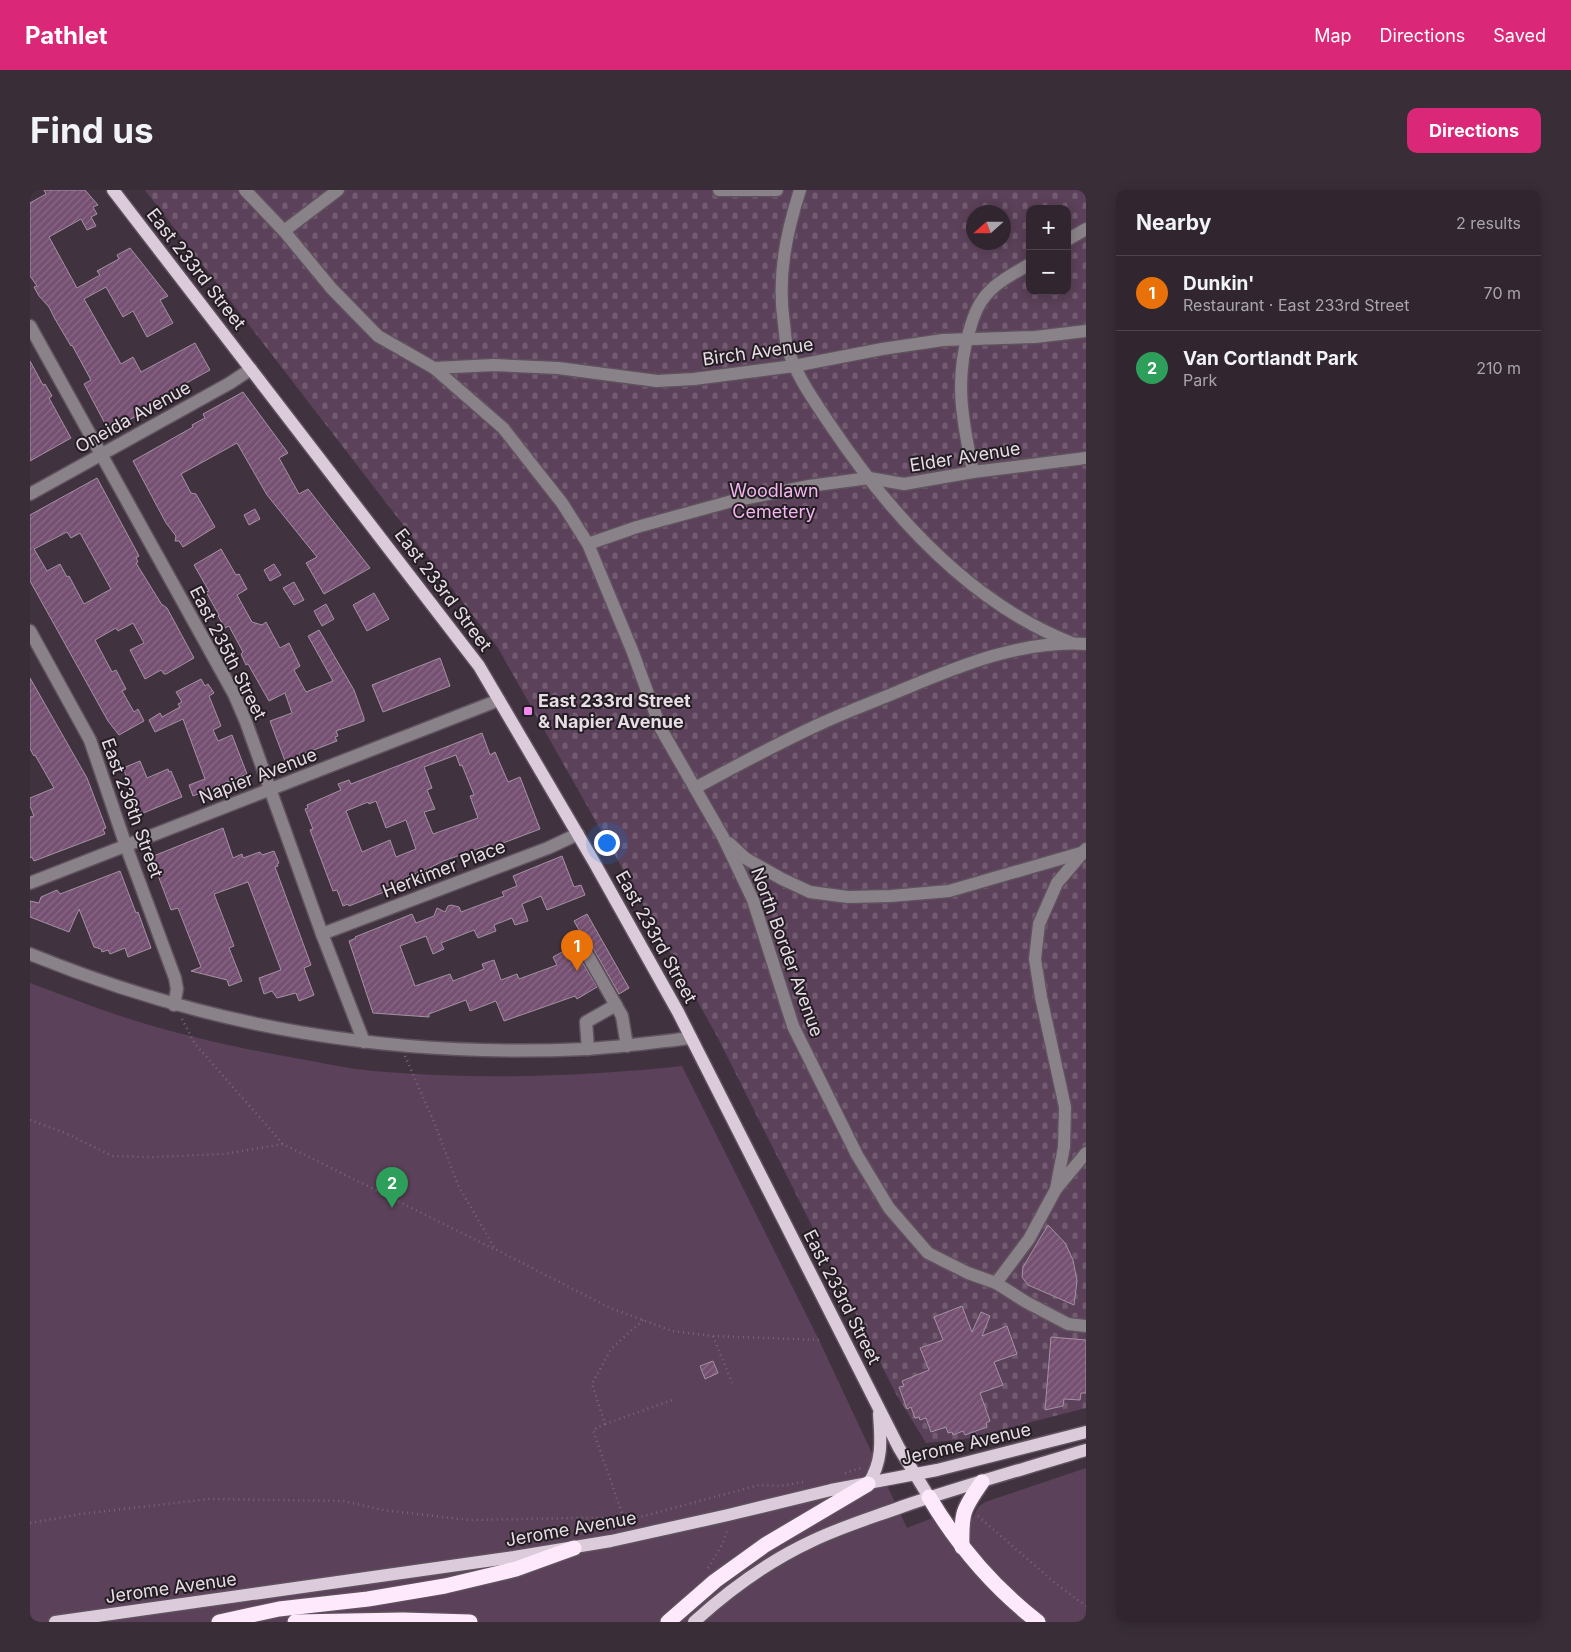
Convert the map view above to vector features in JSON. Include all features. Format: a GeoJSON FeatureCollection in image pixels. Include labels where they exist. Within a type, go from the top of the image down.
{"type":"FeatureCollection","features":[{"type":"Feature","properties":{"kind":"highway"},"geometry":{"type":"LineString","coordinates":[[962,1547],[963,1515],[982,1482]]}},
{"type":"Feature","properties":{"kind":"highway"},"geometry":{"type":"LineString","coordinates":[[668,1622],[715,1581],[765,1545],[868,1484]]}},
{"type":"Feature","properties":{"kind":"highway"},"geometry":{"type":"LineString","coordinates":[[929,1497],[962,1547],[992,1580],[1038,1622]]}},
{"type":"Feature","properties":{"kind":"highway"},"geometry":{"type":"LineString","coordinates":[[218,1622],[279,1609],[368,1599],[446,1586],[516,1569],[574,1548]]}},
{"type":"Feature","properties":{"kind":"highway"},"geometry":{"type":"LineString","coordinates":[[295,1622],[403,1620],[470,1622]]}},
{"type":"Feature","properties":{"kind":"main road","name":"East 233rd Street"},"geometry":{"type":"LineString","coordinates":[[113,190],[467,649],[499,700],[648,957],[899,1448],[929,1497]]}},
{"type":"Feature","properties":{"kind":"main road"},"geometry":{"type":"LineString","coordinates":[[868,1484],[878,1466],[880,1452],[878,1407]]}},
{"type":"Feature","properties":{"kind":"main road","name":"Jerome Avenue"},"geometry":{"type":"LineString","coordinates":[[55,1622],[574,1548],[641,1536],[831,1490],[915,1474],[1086,1432]]}},
{"type":"Feature","properties":{"kind":"main road","name":"Jerome Avenue"},"geometry":{"type":"LineString","coordinates":[[694,1622],[746,1579],[797,1549],[844,1527],[929,1497],[1086,1450]]}},
{"type":"Feature","properties":{"kind":"street","name":"North Border Avenue"},"geometry":{"type":"LineString","coordinates":[[245,190],[284,231],[332,289],[378,336],[434,368],[503,428],[562,503],[588,544],[632,650],[661,729],[723,837],[753,900],[794,1026],[856,1155],[889,1208],[928,1253],[968,1273],[996,1284],[1068,1324],[1086,1326]]}},
{"type":"Feature","properties":{"kind":"street"},"geometry":{"type":"LineString","coordinates":[[284,231],[338,190]]}},
{"type":"Feature","properties":{"kind":"street"},"geometry":{"type":"LineString","coordinates":[[719,190],[777,190]]}},
{"type":"Feature","properties":{"kind":"street"},"geometry":{"type":"LineString","coordinates":[[800,190],[782,260],[780,302],[787,346],[794,366],[828,422],[869,478],[912,529],[977,589],[1048,634],[1072,643]]}},
{"type":"Feature","properties":{"kind":"street"},"geometry":{"type":"LineString","coordinates":[[1071,238],[1086,229]]}},
{"type":"Feature","properties":{"kind":"street"},"geometry":{"type":"LineString","coordinates":[[973,472],[964,428],[960,390],[962,359],[976,309],[995,286],[1026,267]]}},
{"type":"Feature","properties":{"kind":"street","name":"East 235th Street"},"geometry":{"type":"LineString","coordinates":[[30,326],[227,681],[246,722],[322,934],[364,1042]]}},
{"type":"Feature","properties":{"kind":"street","name":"Birch Avenue"},"geometry":{"type":"LineString","coordinates":[[434,368],[494,366],[558,368],[657,381],[694,379],[794,366],[882,349],[943,340],[1035,337],[1086,331]]}},
{"type":"Feature","properties":{"kind":"street","name":"Oneida Avenue"},"geometry":{"type":"LineString","coordinates":[[30,494],[230,383],[251,369]]}},
{"type":"Feature","properties":{"kind":"street","name":"Elder Avenue"},"geometry":{"type":"LineString","coordinates":[[588,544],[637,527],[732,501],[809,486],[869,478],[904,484],[973,472],[1086,458]]}},
{"type":"Feature","properties":{"kind":"street","name":"East 236th Street"},"geometry":{"type":"LineString","coordinates":[[30,631],[90,740],[126,846],[175,978],[177,989],[174,1005]]}},
{"type":"Feature","properties":{"kind":"street"},"geometry":{"type":"LineString","coordinates":[[695,788],[820,724],[920,683],[998,654],[1031,646],[1072,643],[1086,644]]}},
{"type":"Feature","properties":{"kind":"street","name":"Napier Avenue"},"geometry":{"type":"LineString","coordinates":[[30,883],[499,700]]}},
{"type":"Feature","properties":{"kind":"street","name":"Herkimer Place"},"geometry":{"type":"LineString","coordinates":[[322,934],[548,848],[578,834]]}},
{"type":"Feature","properties":{"kind":"street"},"geometry":{"type":"LineString","coordinates":[[723,837],[745,858],[782,879],[810,892],[848,897],[891,896],[949,890],[1085,851]]}},
{"type":"Feature","properties":{"kind":"street"},"geometry":{"type":"LineString","coordinates":[[1056,1189],[1064,1147],[1064,1107],[1040,998],[1035,959],[1039,924],[1057,883],[1085,851]]}},
{"type":"Feature","properties":{"kind":"street"},"geometry":{"type":"LineString","coordinates":[[578,938],[622,1016],[627,1046]]}},
{"type":"Feature","properties":{"kind":"street"},"geometry":{"type":"LineString","coordinates":[[30,954],[174,1005],[263,1026],[364,1042],[480,1051],[588,1049],[691,1038]]}},
{"type":"Feature","properties":{"kind":"street"},"geometry":{"type":"LineString","coordinates":[[588,1049],[586,1022],[616,1006]]}},
{"type":"Feature","properties":{"kind":"street"},"geometry":{"type":"LineString","coordinates":[[996,1284],[1029,1239],[1056,1189],[1086,1153]]}},
{"type":"Feature","properties":{"kind":"path"},"geometry":{"type":"LineString","coordinates":[[174,1005],[195,1044],[283,1144],[608,1306],[672,1331],[713,1336],[819,1340]]}},
{"type":"Feature","properties":{"kind":"path"},"geometry":{"type":"LineString","coordinates":[[401,1046],[434,1122],[458,1185],[495,1249]]}},
{"type":"Feature","properties":{"kind":"path"},"geometry":{"type":"LineString","coordinates":[[30,1120],[65,1133],[113,1156],[152,1157],[225,1154],[283,1144]]}},
{"type":"Feature","properties":{"kind":"path"},"geometry":{"type":"LineString","coordinates":[[606,1424],[592,1384],[611,1349],[643,1320]]}},
{"type":"Feature","properties":{"kind":"path"},"geometry":{"type":"LineString","coordinates":[[713,1336],[732,1383]]}},
{"type":"Feature","properties":{"kind":"path"},"geometry":{"type":"LineString","coordinates":[[624,1516],[593,1430],[675,1399]]}},
{"type":"Feature","properties":{"kind":"path"},"geometry":{"type":"LineString","coordinates":[[842,1474],[860,1470],[866,1466]]}},
{"type":"Feature","properties":{"kind":"path"},"geometry":{"type":"LineString","coordinates":[[30,1523],[81,1514],[209,1499],[344,1501],[383,1510],[468,1520],[640,1517],[759,1485],[780,1486],[806,1482]]}},
{"type":"Feature","properties":{"kind":"path"},"geometry":{"type":"LineString","coordinates":[[973,1511],[1055,1583],[1086,1606]]}},
{"type":"Feature","properties":{"kind":"path"},"geometry":{"type":"LineString","coordinates":[[705,1573],[723,1543],[730,1522]]}},
{"type":"Feature","properties":{"kind":"green space","name":"Woodlawn Cemetery"},"geometry":{"type":"Polygon","coordinates":[[[145,190],[1086,190],[1086,1408],[965,1439],[926,1443],[896,1394],[717,1036],[498,648],[145,190]]]}},
{"type":"Feature","properties":{"kind":"green space"},"geometry":{"type":"Polygon","coordinates":[[[30,983],[122,1017],[174,1032],[253,1050],[365,1070],[450,1076],[528,1076],[605,1073],[682,1066],[819,1340],[907,1528],[930,1519],[973,1517],[978,1507],[985,1502],[1086,1468],[1086,1622],[30,1622],[30,983]]]}},
{"type":"Feature","properties":{"kind":"building"},"geometry":{"type":"Polygon","coordinates":[[[44,190],[85,190],[98,205],[93,207],[97,214],[91,217],[96,226],[87,230],[81,219],[49,237],[77,288],[100,275],[97,271],[119,259],[117,255],[130,248],[168,296],[160,300],[173,323],[147,337],[133,311],[123,317],[106,287],[84,299],[121,364],[133,357],[141,372],[195,343],[210,370],[159,398],[162,402],[109,431],[84,384],[91,380],[49,307],[39,296],[34,287],[37,286],[30,276],[30,203],[46,194],[44,190]]]}},
{"type":"Feature","properties":{"kind":"building"},"geometry":{"type":"Polygon","coordinates":[[[30,361],[43,385],[45,384],[52,396],[49,398],[71,438],[30,461],[30,361]]]}},
{"type":"Feature","properties":{"kind":"building"},"geometry":{"type":"Polygon","coordinates":[[[243,392],[288,453],[279,458],[299,494],[308,489],[370,568],[324,594],[306,563],[317,557],[267,495],[237,443],[181,474],[191,493],[196,494],[215,527],[183,547],[179,541],[175,541],[176,536],[166,523],[133,461],[193,427],[192,425],[205,418],[203,414],[243,392]]]}},
{"type":"Feature","properties":{"kind":"building"},"geometry":{"type":"Polygon","coordinates":[[[97,478],[139,556],[136,558],[138,562],[136,563],[162,605],[167,608],[194,658],[166,674],[161,670],[145,679],[130,650],[144,643],[133,623],[118,631],[116,628],[95,640],[112,672],[116,670],[126,689],[122,691],[134,712],[138,709],[144,721],[119,735],[108,721],[30,581],[30,515],[97,478]],[[67,532],[34,549],[47,571],[60,564],[67,577],[69,576],[84,604],[111,589],[80,533],[71,538],[67,532]]]}},
{"type":"Feature","properties":{"kind":"building"},"geometry":{"type":"Polygon","coordinates":[[[255,509],[260,519],[249,525],[244,515],[255,509]]]}},
{"type":"Feature","properties":{"kind":"building"},"geometry":{"type":"Polygon","coordinates":[[[221,549],[236,575],[239,574],[247,589],[237,595],[252,622],[262,625],[266,622],[280,648],[289,643],[300,666],[294,670],[306,692],[333,681],[308,636],[319,630],[354,690],[364,718],[364,721],[336,731],[338,736],[335,737],[337,741],[285,761],[270,721],[292,713],[285,693],[269,701],[248,664],[246,665],[241,654],[243,652],[229,626],[225,628],[218,616],[206,592],[209,591],[194,565],[221,549]]]}},
{"type":"Feature","properties":{"kind":"building"},"geometry":{"type":"Polygon","coordinates":[[[274,564],[281,575],[270,581],[264,570],[274,564]]]}},
{"type":"Feature","properties":{"kind":"building"},"geometry":{"type":"Polygon","coordinates":[[[294,582],[304,600],[294,605],[283,588],[294,582]]]}},
{"type":"Feature","properties":{"kind":"building"},"geometry":{"type":"Polygon","coordinates":[[[374,593],[389,619],[367,631],[353,605],[374,593]]]}},
{"type":"Feature","properties":{"kind":"building"},"geometry":{"type":"Polygon","coordinates":[[[326,604],[334,619],[322,626],[314,611],[326,604]]]}},
{"type":"Feature","properties":{"kind":"building"},"geometry":{"type":"Polygon","coordinates":[[[440,658],[450,686],[383,712],[372,685],[440,658]]]}},
{"type":"Feature","properties":{"kind":"building"},"geometry":{"type":"Polygon","coordinates":[[[30,678],[87,778],[106,828],[103,829],[105,834],[34,861],[32,857],[30,858],[30,817],[34,816],[30,806],[30,798],[54,788],[30,749],[30,678]]]}},
{"type":"Feature","properties":{"kind":"building"},"geometry":{"type":"Polygon","coordinates":[[[201,679],[205,686],[208,684],[214,693],[209,696],[221,726],[213,730],[218,741],[232,735],[247,774],[193,796],[189,785],[205,779],[183,719],[155,732],[149,720],[160,713],[162,717],[180,707],[178,704],[182,702],[176,692],[201,679]]]}},
{"type":"Feature","properties":{"kind":"building"},"geometry":{"type":"Polygon","coordinates":[[[482,733],[490,755],[495,752],[508,782],[520,777],[540,829],[490,848],[489,845],[443,861],[404,878],[406,882],[392,889],[349,906],[348,904],[343,906],[337,890],[333,891],[310,830],[313,829],[305,809],[308,808],[307,805],[341,790],[338,784],[349,780],[351,784],[482,733]],[[456,755],[424,767],[432,788],[427,790],[435,809],[424,812],[433,834],[478,818],[470,796],[474,795],[456,755]],[[376,801],[369,804],[368,802],[346,811],[362,852],[390,840],[396,857],[416,849],[406,820],[386,828],[376,801]]]}},
{"type":"Feature","properties":{"kind":"building"},"geometry":{"type":"Polygon","coordinates":[[[140,761],[147,778],[168,769],[169,772],[171,771],[182,797],[141,814],[123,768],[140,761]]]}},
{"type":"Feature","properties":{"kind":"building"},"geometry":{"type":"Polygon","coordinates":[[[223,828],[233,858],[242,854],[243,858],[260,852],[262,855],[274,851],[279,863],[275,867],[311,965],[304,968],[314,995],[299,1001],[296,993],[277,998],[272,991],[264,994],[259,978],[281,970],[248,882],[214,894],[234,946],[229,948],[242,981],[229,986],[227,980],[191,971],[201,967],[178,908],[171,910],[151,857],[223,828]]]}},
{"type":"Feature","properties":{"kind":"building"},"geometry":{"type":"Polygon","coordinates":[[[562,856],[574,887],[581,885],[585,895],[547,910],[541,896],[522,904],[528,921],[515,925],[512,918],[494,925],[496,931],[478,938],[474,930],[441,943],[444,949],[433,954],[426,936],[400,946],[415,986],[450,974],[453,981],[484,969],[482,964],[494,960],[501,980],[517,974],[519,979],[557,965],[553,957],[573,946],[597,987],[577,999],[575,996],[504,1021],[496,1001],[470,1011],[466,1000],[429,1014],[429,1017],[373,1013],[349,941],[412,914],[416,923],[434,916],[437,908],[445,912],[448,906],[451,905],[459,907],[461,912],[504,896],[502,892],[517,886],[513,876],[562,856]]]}},
{"type":"Feature","properties":{"kind":"building"},"geometry":{"type":"Polygon","coordinates":[[[120,871],[151,948],[128,957],[125,948],[110,954],[108,950],[102,952],[101,949],[94,947],[79,909],[69,932],[30,917],[30,901],[39,903],[41,897],[57,890],[60,894],[120,871]]]}},
{"type":"Feature","properties":{"kind":"building"},"geometry":{"type":"Polygon","coordinates":[[[587,914],[629,988],[619,994],[585,934],[579,930],[574,921],[587,914]]]}},
{"type":"Feature","properties":{"kind":"building"},"geometry":{"type":"Polygon","coordinates":[[[1048,1225],[1065,1243],[1073,1260],[1077,1281],[1074,1305],[1028,1285],[1022,1277],[1023,1267],[1048,1225]]]}},
{"type":"Feature","properties":{"kind":"building"},"geometry":{"type":"Polygon","coordinates":[[[962,1306],[972,1332],[981,1312],[990,1316],[982,1336],[1007,1326],[1017,1354],[994,1362],[1003,1385],[980,1393],[990,1421],[986,1423],[987,1427],[965,1435],[963,1431],[953,1435],[952,1432],[948,1433],[946,1427],[931,1432],[926,1418],[920,1420],[919,1417],[915,1418],[911,1407],[907,1409],[899,1387],[904,1386],[902,1381],[929,1370],[920,1348],[943,1340],[934,1317],[962,1306]]]}},
{"type":"Feature","properties":{"kind":"building"},"geometry":{"type":"Polygon","coordinates":[[[1051,1337],[1086,1340],[1086,1393],[1081,1393],[1080,1400],[1064,1399],[1063,1406],[1045,1410],[1051,1337]]]}},
{"type":"Feature","properties":{"kind":"building"},"geometry":{"type":"Polygon","coordinates":[[[713,1361],[718,1373],[705,1379],[700,1366],[713,1361]]]}},
{"type":"Feature","properties":{"kind":"place","name":"East 233rd Street & Napier Avenue"},"geometry":{"type":"Point","coordinates":[528,711]}},
{"type":"Feature","properties":{"kind":"place","name":"Dunkin'"},"geometry":{"type":"Point","coordinates":[577,971]}},
{"type":"Feature","properties":{"kind":"place","name":"Van Cortlandt Park"},"geometry":{"type":"Point","coordinates":[392,1208]}}]}
